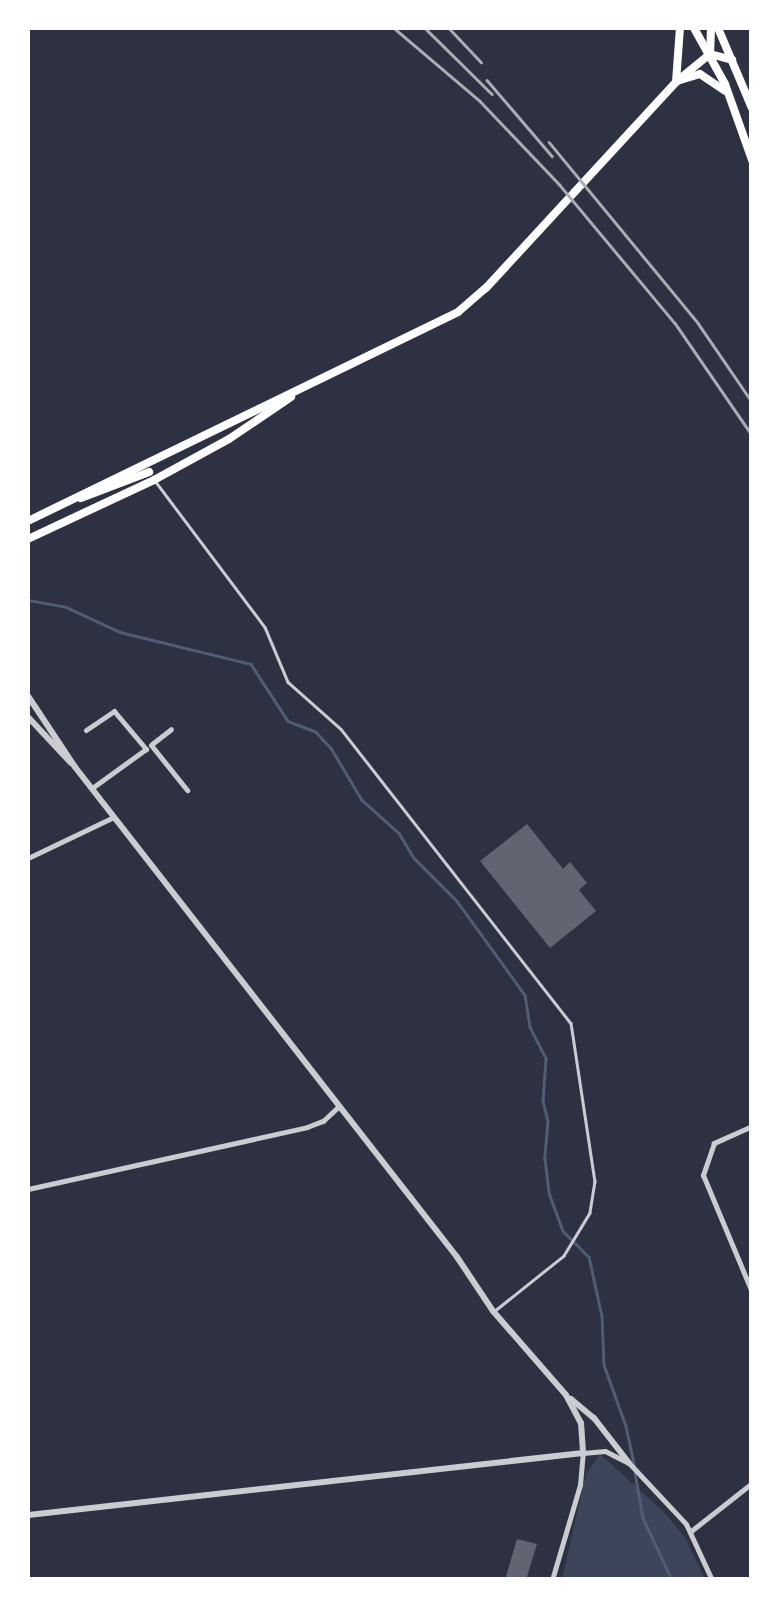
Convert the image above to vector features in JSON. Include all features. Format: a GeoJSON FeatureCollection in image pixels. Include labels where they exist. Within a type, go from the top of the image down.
{"type":"FeatureCollection","features":[{"type":"Feature","properties":{"kind":"main road"},"geometry":{"type":"LineString","coordinates":[[677,82],[680,28]]}},
{"type":"Feature","properties":{"kind":"main road"},"geometry":{"type":"LineString","coordinates":[[694,28],[728,94],[752,160]]}},
{"type":"Feature","properties":{"kind":"main road"},"geometry":{"type":"LineString","coordinates":[[28,521],[143,461],[441,322],[474,300],[677,82],[710,54],[715,28]]}},
{"type":"Feature","properties":{"kind":"main road"},"geometry":{"type":"LineString","coordinates":[[715,28],[736,64],[752,108]]}},
{"type":"Feature","properties":{"kind":"main road"},"geometry":{"type":"LineString","coordinates":[[710,54],[723,55],[736,64]]}},
{"type":"Feature","properties":{"kind":"main road"},"geometry":{"type":"LineString","coordinates":[[677,82],[700,74],[728,94]]}},
{"type":"Feature","properties":{"kind":"main road"},"geometry":{"type":"LineString","coordinates":[[28,540],[342,370]]}},
{"type":"Feature","properties":{"kind":"main road"},"geometry":{"type":"LineString","coordinates":[[58,506],[152,476]]}},
{"type":"Feature","properties":{"kind":"street"},"geometry":{"type":"LineString","coordinates":[[28,696],[75,767]]}},
{"type":"Feature","properties":{"kind":"street"},"geometry":{"type":"LineString","coordinates":[[86,730],[114,711],[187,790]]}},
{"type":"Feature","properties":{"kind":"street"},"geometry":{"type":"LineString","coordinates":[[28,717],[92,788],[457,1257],[494,1312],[566,1395],[594,1418],[691,1531],[712,1580]]}},
{"type":"Feature","properties":{"kind":"street"},"geometry":{"type":"LineString","coordinates":[[92,788],[172,729]]}},
{"type":"Feature","properties":{"kind":"street"},"geometry":{"type":"LineString","coordinates":[[28,858],[114,817]]}},
{"type":"Feature","properties":{"kind":"street"},"geometry":{"type":"LineString","coordinates":[[28,1189],[307,1127],[323,1121],[338,1107]]}},
{"type":"Feature","properties":{"kind":"street"},"geometry":{"type":"LineString","coordinates":[[752,1126],[714,1143],[703,1175],[752,1292]]}},
{"type":"Feature","properties":{"kind":"street"},"geometry":{"type":"LineString","coordinates":[[552,1580],[580,1485],[583,1454],[579,1417],[566,1395]]}},
{"type":"Feature","properties":{"kind":"street"},"geometry":{"type":"LineString","coordinates":[[28,1515],[583,1454],[612,1453],[629,1463]]}},
{"type":"Feature","properties":{"kind":"street"},"geometry":{"type":"LineString","coordinates":[[691,1531],[752,1483]]}},
{"type":"Feature","properties":{"kind":"lane"},"geometry":{"type":"LineString","coordinates":[[143,461],[265,627],[283,675],[341,728],[571,1024],[595,1181],[580,1235],[571,1248],[494,1312]]}},
{"type":"Feature","properties":{"kind":"shaded area"},"geometry":{"type":"Polygon","coordinates":[[[600,1454],[664,1512],[685,1537],[705,1579],[562,1579],[586,1474],[600,1454]]]}},
{"type":"Feature","properties":{"kind":"building"},"geometry":{"type":"Polygon","coordinates":[[[527,824],[563,869],[570,862],[587,883],[579,890],[596,911],[550,948],[480,861],[527,824]]]}},
{"type":"Feature","properties":{"kind":"building"},"geometry":{"type":"Polygon","coordinates":[[[517,1539],[537,1544],[526,1580],[505,1580],[517,1539]]]}},
{"type":"Feature","properties":{"kind":"waterway"},"geometry":{"type":"LineString","coordinates":[[28,600],[66,607],[120,632],[251,664],[288,721],[316,732],[331,748],[362,800],[399,833],[414,858],[457,901],[525,995],[530,1027],[546,1059],[543,1101],[548,1121],[545,1159],[549,1193],[563,1231],[589,1257],[602,1316],[604,1365],[626,1426],[634,1465]]}},
{"type":"Feature","properties":{"kind":"waterway"},"geometry":{"type":"LineString","coordinates":[[635,1473],[643,1518],[672,1580]]}},
{"type":"Feature","properties":{"kind":"railway"},"geometry":{"type":"LineString","coordinates":[[394,28],[480,101],[559,184],[675,323],[752,435]]}},
{"type":"Feature","properties":{"kind":"railway"},"geometry":{"type":"LineString","coordinates":[[425,28],[492,94]]}},
{"type":"Feature","properties":{"kind":"railway"},"geometry":{"type":"LineString","coordinates":[[449,28],[481,62]]}},
{"type":"Feature","properties":{"kind":"railway"},"geometry":{"type":"LineString","coordinates":[[487,80],[552,156]]}},
{"type":"Feature","properties":{"kind":"railway"},"geometry":{"type":"LineString","coordinates":[[549,142],[698,323],[752,402]]}}]}
